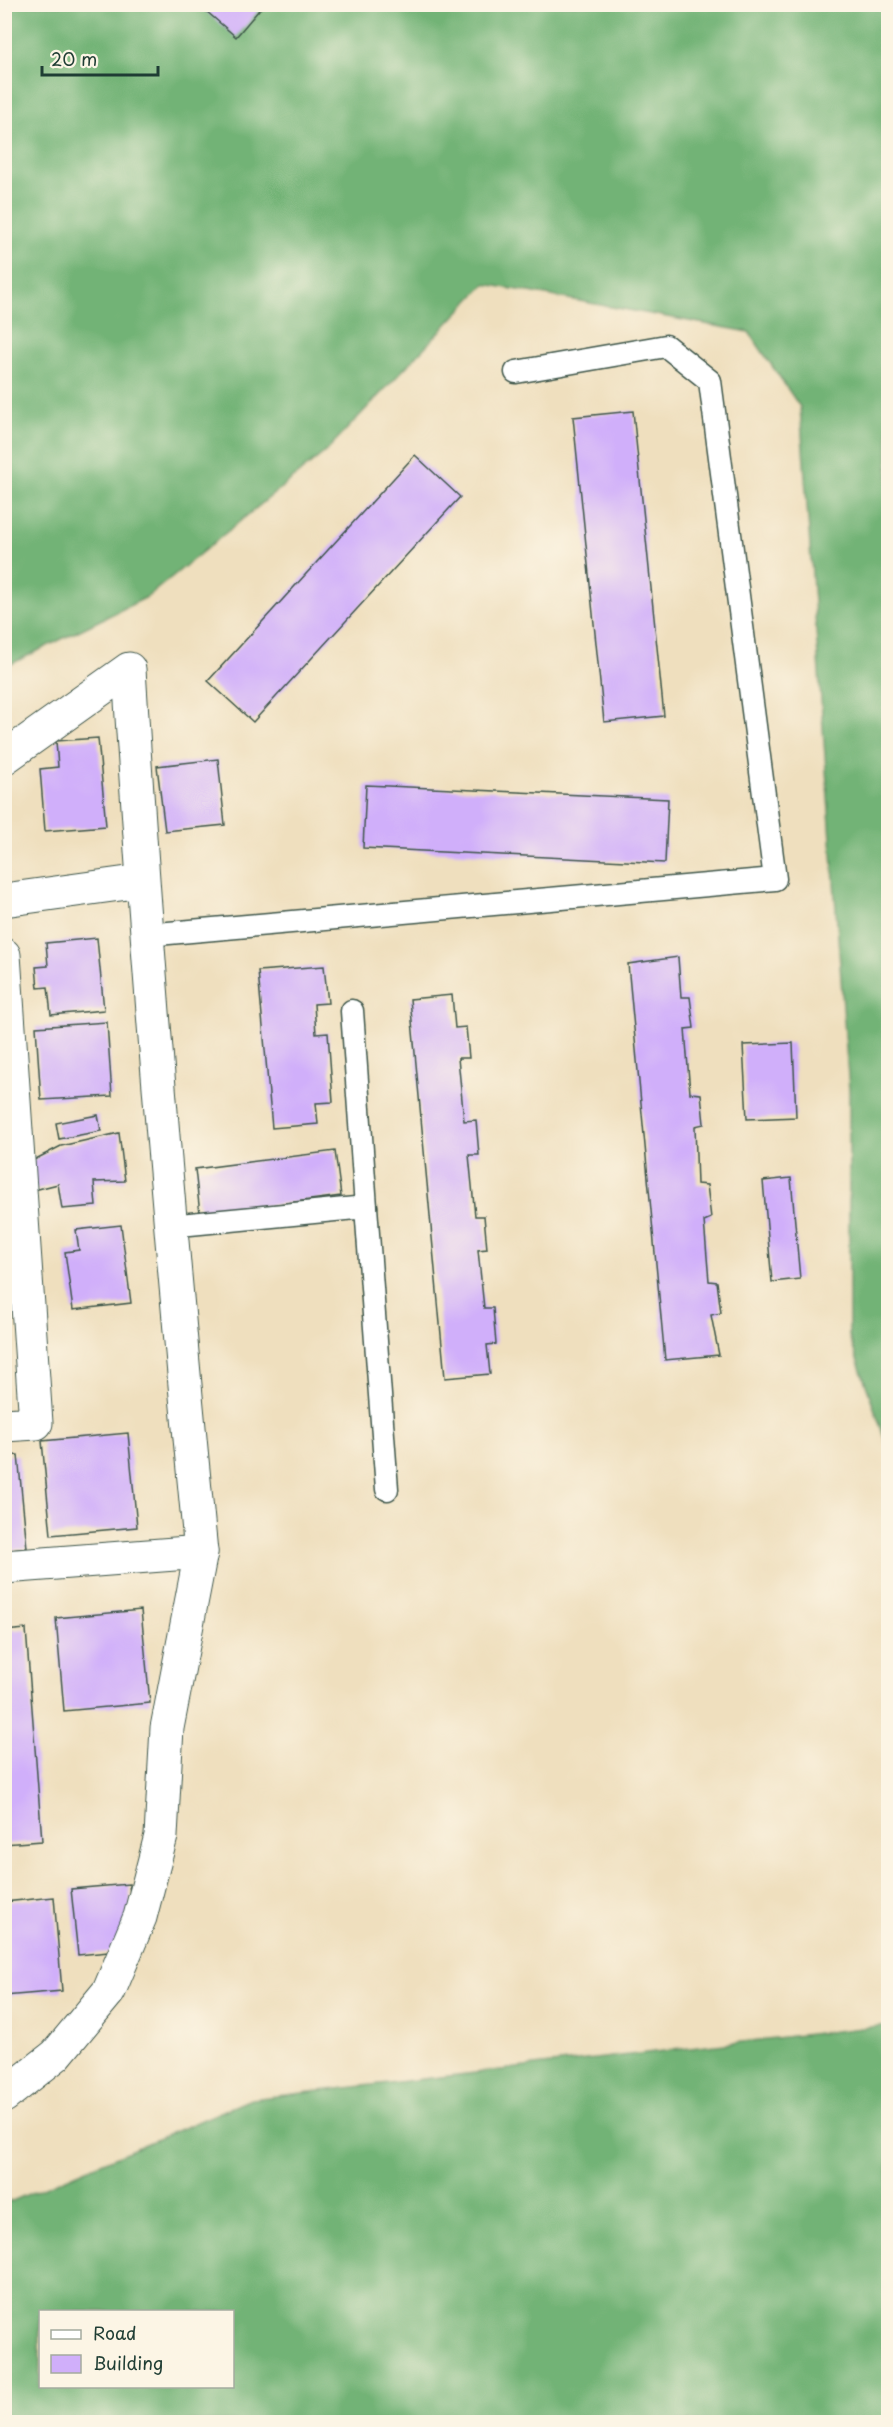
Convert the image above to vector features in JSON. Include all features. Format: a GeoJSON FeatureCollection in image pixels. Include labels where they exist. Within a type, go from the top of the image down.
{"type":"FeatureCollection","features":[{"type":"Feature","properties":{"kind":"street"},"geometry":{"type":"LineString","coordinates":[[4,758],[129,669],[142,881],[169,1226],[201,1552],[167,1728],[161,1836],[140,1917],[109,1991],[56,2055],[4,2096]]}},
{"type":"Feature","properties":{"kind":"street"},"geometry":{"type":"LineString","coordinates":[[4,900],[142,881]]}},
{"type":"Feature","properties":{"kind":"street"},"geometry":{"type":"LineString","coordinates":[[4,955],[36,1423],[4,1425]]}},
{"type":"Feature","properties":{"kind":"street"},"geometry":{"type":"LineString","coordinates":[[4,1567],[201,1552]]}},
{"type":"Feature","properties":{"kind":"lane"},"geometry":{"type":"LineString","coordinates":[[146,935],[775,879],[710,381],[666,346],[516,372]]}},
{"type":"Feature","properties":{"kind":"lane"},"geometry":{"type":"LineString","coordinates":[[352,1011],[387,1489]]}},
{"type":"Feature","properties":{"kind":"lane"},"geometry":{"type":"LineString","coordinates":[[169,1226],[366,1207]]}},
{"type":"Feature","properties":{"kind":"green space"},"geometry":{"type":"Polygon","coordinates":[[[5,5],[888,5],[888,1448],[849,1336],[849,1090],[800,407],[749,332],[485,284],[325,452],[147,597],[5,667],[5,5]]]}},
{"type":"Feature","properties":{"kind":"green space"},"geometry":{"type":"Polygon","coordinates":[[[888,2025],[888,2422],[5,2422],[5,2204],[251,2099],[888,2025]]]}},
{"type":"Feature","properties":{"kind":"building"},"geometry":{"type":"Polygon","coordinates":[[[198,4],[264,4],[236,37],[198,4]]]}},
{"type":"Feature","properties":{"kind":"building"},"geometry":{"type":"Polygon","coordinates":[[[633,411],[664,716],[604,722],[573,417],[633,411]]]}},
{"type":"Feature","properties":{"kind":"building"},"geometry":{"type":"Polygon","coordinates":[[[415,455],[460,497],[253,722],[208,681],[415,455]]]}},
{"type":"Feature","properties":{"kind":"building"},"geometry":{"type":"Polygon","coordinates":[[[98,738],[106,826],[45,831],[40,769],[58,767],[56,741],[98,738]]]}},
{"type":"Feature","properties":{"kind":"building"},"geometry":{"type":"Polygon","coordinates":[[[218,759],[225,825],[165,831],[157,766],[218,759]]]}},
{"type":"Feature","properties":{"kind":"building"},"geometry":{"type":"Polygon","coordinates":[[[366,785],[668,799],[665,863],[363,848],[366,785]]]}},
{"type":"Feature","properties":{"kind":"building"},"geometry":{"type":"Polygon","coordinates":[[[97,938],[104,1010],[51,1015],[48,987],[38,988],[36,967],[48,966],[46,943],[97,938]]]}},
{"type":"Feature","properties":{"kind":"building"},"geometry":{"type":"Polygon","coordinates":[[[678,957],[681,997],[690,997],[694,1028],[685,1029],[690,1093],[701,1094],[704,1124],[695,1126],[697,1184],[707,1185],[711,1218],[704,1221],[709,1281],[717,1282],[721,1313],[711,1315],[719,1355],[665,1360],[628,964],[678,957]]]}},
{"type":"Feature","properties":{"kind":"building"},"geometry":{"type":"Polygon","coordinates":[[[324,966],[328,1003],[314,1004],[316,1034],[328,1033],[333,1102],[316,1103],[318,1124],[272,1128],[258,971],[324,966]]]}},
{"type":"Feature","properties":{"kind":"building"},"geometry":{"type":"Polygon","coordinates":[[[452,995],[455,1028],[466,1027],[469,1058],[458,1058],[464,1121],[476,1120],[479,1155],[469,1155],[475,1216],[484,1216],[487,1249],[478,1250],[484,1308],[493,1308],[496,1344],[487,1345],[490,1374],[445,1378],[410,999],[452,995]]]}},
{"type":"Feature","properties":{"kind":"building"},"geometry":{"type":"Polygon","coordinates":[[[107,1022],[112,1096],[41,1100],[36,1027],[107,1022]]]}},
{"type":"Feature","properties":{"kind":"building"},"geometry":{"type":"Polygon","coordinates":[[[793,1043],[796,1117],[747,1119],[743,1045],[793,1043]]]}},
{"type":"Feature","properties":{"kind":"building"},"geometry":{"type":"Polygon","coordinates":[[[98,1115],[101,1131],[59,1139],[56,1123],[98,1115]]]}},
{"type":"Feature","properties":{"kind":"building"},"geometry":{"type":"Polygon","coordinates":[[[119,1133],[125,1181],[94,1182],[96,1206],[62,1209],[58,1184],[34,1190],[30,1162],[61,1146],[119,1133]]]}},
{"type":"Feature","properties":{"kind":"building"},"geometry":{"type":"Polygon","coordinates":[[[335,1151],[341,1196],[200,1214],[195,1169],[335,1151]]]}},
{"type":"Feature","properties":{"kind":"building"},"geometry":{"type":"Polygon","coordinates":[[[791,1178],[800,1279],[772,1282],[763,1181],[791,1178]]]}},
{"type":"Feature","properties":{"kind":"building"},"geometry":{"type":"Polygon","coordinates":[[[121,1225],[131,1303],[73,1310],[65,1252],[79,1250],[76,1230],[121,1225]]]}},
{"type":"Feature","properties":{"kind":"building"},"geometry":{"type":"Polygon","coordinates":[[[4,1255],[10,1291],[4,1291],[4,1255]]]}},
{"type":"Feature","properties":{"kind":"building"},"geometry":{"type":"Polygon","coordinates":[[[128,1433],[137,1527],[51,1535],[42,1441],[128,1433]]]}},
{"type":"Feature","properties":{"kind":"building"},"geometry":{"type":"Polygon","coordinates":[[[18,1455],[27,1548],[4,1551],[4,1456],[18,1455]]]}},
{"type":"Feature","properties":{"kind":"building"},"geometry":{"type":"Polygon","coordinates":[[[141,1610],[150,1703],[64,1711],[56,1618],[141,1610]]]}},
{"type":"Feature","properties":{"kind":"building"},"geometry":{"type":"Polygon","coordinates":[[[26,1629],[42,1841],[4,1844],[4,1631],[26,1629]]]}},
{"type":"Feature","properties":{"kind":"building"},"geometry":{"type":"Polygon","coordinates":[[[129,1884],[132,1919],[119,1951],[78,1955],[71,1889],[129,1884]]]}},
{"type":"Feature","properties":{"kind":"building"},"geometry":{"type":"Polygon","coordinates":[[[54,1897],[62,1991],[4,1996],[4,1902],[54,1897]]]}}]}
